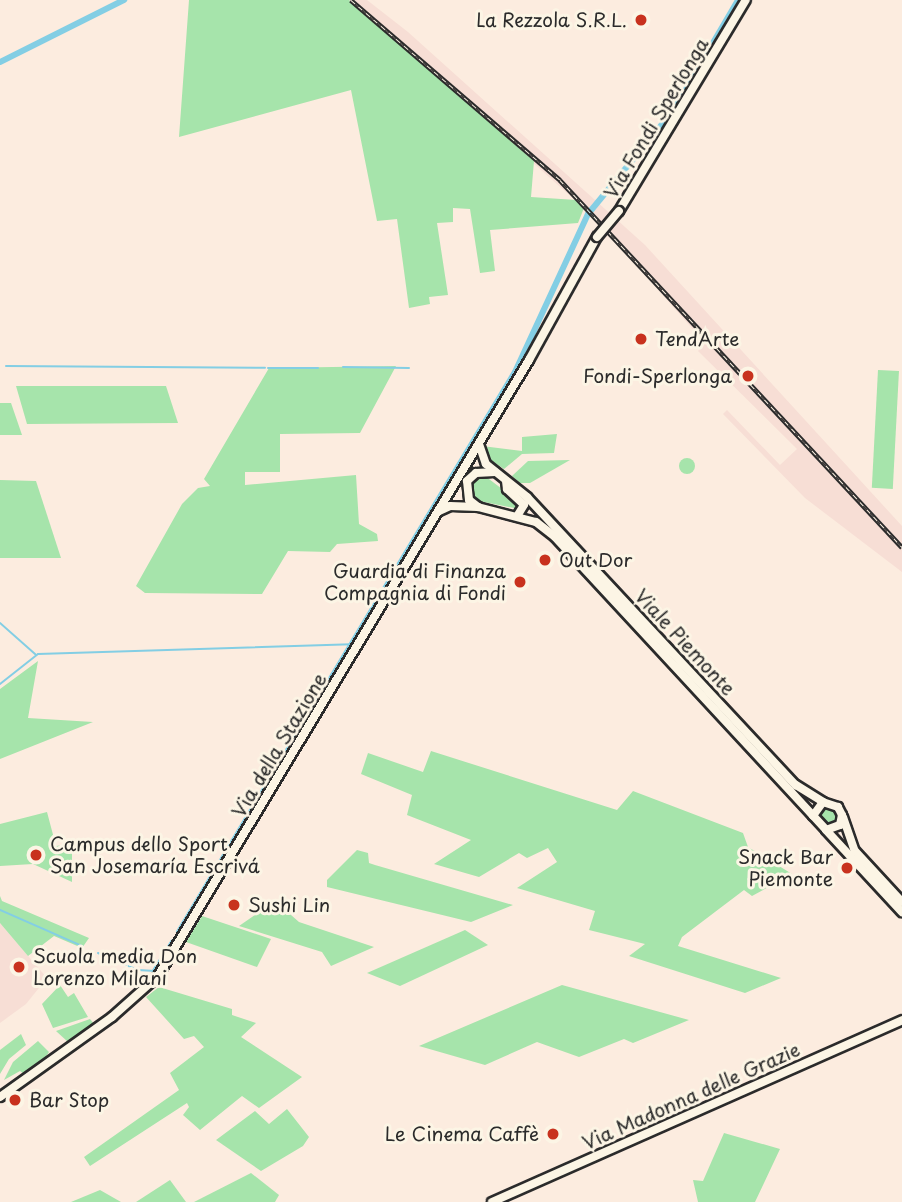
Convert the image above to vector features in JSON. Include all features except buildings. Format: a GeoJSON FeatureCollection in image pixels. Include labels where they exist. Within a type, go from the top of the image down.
{"type":"FeatureCollection","features":[{"type":"Feature","properties":{"kind":"street","name":"Via Fondi Sperlonga"},"geometry":{"type":"LineString","coordinates":[[529,360],[597,237],[619,211],[746,0]]}},
{"type":"Feature","properties":{"kind":"street","name":"Via della Stazione"},"geometry":{"type":"LineString","coordinates":[[0,1097],[112,1017],[158,976],[529,360]]}},
{"type":"Feature","properties":{"kind":"street"},"geometry":{"type":"LineString","coordinates":[[468,463],[486,464],[479,444]]}},
{"type":"Feature","properties":{"kind":"street","name":"Viale Piemonte"},"geometry":{"type":"LineString","coordinates":[[486,464],[558,529],[796,785],[823,802],[838,807],[842,815]]}},
{"type":"Feature","properties":{"kind":"street"},"geometry":{"type":"LineString","coordinates":[[478,507],[469,500],[467,481],[476,473],[495,472]]}},
{"type":"Feature","properties":{"kind":"street"},"geometry":{"type":"LineString","coordinates":[[506,481],[508,489],[523,505],[517,516]]}},
{"type":"Feature","properties":{"kind":"street"},"geometry":{"type":"LineString","coordinates":[[453,487],[461,507]]}},
{"type":"Feature","properties":{"kind":"street","name":"Viale Piemonte"},"geometry":{"type":"LineString","coordinates":[[439,511],[478,507],[536,522],[555,537],[902,912]]}},
{"type":"Feature","properties":{"kind":"street"},"geometry":{"type":"LineString","coordinates":[[813,816],[823,802]]}},
{"type":"Feature","properties":{"kind":"street"},"geometry":{"type":"LineString","coordinates":[[826,830],[840,825],[842,815]]}},
{"type":"Feature","properties":{"kind":"street"},"geometry":{"type":"LineString","coordinates":[[842,815],[855,851],[902,902]]}},
{"type":"Feature","properties":{"kind":"street","name":"Via Madonna delle Grazie"},"geometry":{"type":"LineString","coordinates":[[492,1202],[902,1020]]}},
{"type":"Feature","properties":{"kind":"shaded area"},"geometry":{"type":"Polygon","coordinates":[[[349,0],[367,0],[408,32],[645,245],[902,526],[902,572],[805,498],[723,414],[727,410],[780,465],[797,449],[698,351],[705,343],[593,216],[349,0]]]}},
{"type":"Feature","properties":{"kind":"shaded area","name":"Scuola media Don Lorenzo Milani"},"geometry":{"type":"Polygon","coordinates":[[[0,923],[47,978],[26,1004],[0,1023],[0,923]]]}},
{"type":"Feature","properties":{"kind":"green space"},"geometry":{"type":"Polygon","coordinates":[[[189,0],[349,0],[534,161],[531,197],[576,200],[584,208],[578,223],[490,230],[495,271],[480,273],[470,209],[453,208],[453,222],[437,223],[448,295],[429,297],[430,304],[409,308],[397,219],[377,221],[351,90],[179,137],[189,0]]]}},
{"type":"Feature","properties":{"kind":"green space"},"geometry":{"type":"Polygon","coordinates":[[[396,366],[360,433],[280,434],[280,472],[245,472],[245,485],[356,475],[359,524],[377,534],[378,541],[337,544],[330,552],[288,551],[262,594],[145,593],[136,586],[182,504],[198,488],[210,486],[204,479],[269,368],[396,366]]]}},
{"type":"Feature","properties":{"kind":"green space"},"geometry":{"type":"Polygon","coordinates":[[[878,370],[899,371],[893,489],[872,488],[878,370]]]}},
{"type":"Feature","properties":{"kind":"green space"},"geometry":{"type":"Polygon","coordinates":[[[16,386],[166,386],[178,423],[27,424],[16,386]]]}},
{"type":"Feature","properties":{"kind":"green space"},"geometry":{"type":"Polygon","coordinates":[[[0,403],[11,403],[22,435],[0,435],[0,403]]]}},
{"type":"Feature","properties":{"kind":"green space"},"geometry":{"type":"Polygon","coordinates":[[[557,434],[554,453],[522,454],[504,469],[486,457],[482,446],[522,451],[522,437],[557,434]]]}},
{"type":"Feature","properties":{"kind":"green space"},"geometry":{"type":"Polygon","coordinates":[[[687,458],[693,460],[693,472],[687,474],[681,472],[679,466],[681,460],[687,458]]]}},
{"type":"Feature","properties":{"kind":"green space"},"geometry":{"type":"Polygon","coordinates":[[[570,460],[530,483],[520,483],[512,476],[528,461],[570,460]]]}},
{"type":"Feature","properties":{"kind":"green space"},"geometry":{"type":"Polygon","coordinates":[[[485,476],[519,502],[519,509],[474,500],[470,484],[485,476]]]}},
{"type":"Feature","properties":{"kind":"green space"},"geometry":{"type":"Polygon","coordinates":[[[0,480],[36,481],[61,558],[0,558],[0,480]]]}},
{"type":"Feature","properties":{"kind":"green space"},"geometry":{"type":"Polygon","coordinates":[[[38,661],[28,718],[93,722],[0,759],[0,689],[38,661]]]}},
{"type":"Feature","properties":{"kind":"green space"},"geometry":{"type":"Polygon","coordinates":[[[431,751],[617,810],[633,791],[743,833],[748,847],[792,874],[752,896],[744,890],[682,937],[678,946],[781,978],[745,993],[629,956],[645,944],[589,930],[595,911],[517,888],[557,862],[548,848],[527,858],[519,853],[479,877],[434,864],[471,840],[407,815],[412,795],[361,774],[368,753],[423,772],[431,751]]]}},
{"type":"Feature","properties":{"kind":"green space"},"geometry":{"type":"Polygon","coordinates":[[[829,807],[835,810],[838,816],[835,822],[829,825],[823,822],[820,816],[823,810],[829,807]]]}},
{"type":"Feature","properties":{"kind":"green space","name":"Campus dello Sport San Josemaría Escrivá"},"geometry":{"type":"Polygon","coordinates":[[[47,812],[56,846],[72,844],[72,882],[33,864],[0,866],[0,824],[47,812]]]}},
{"type":"Feature","properties":{"kind":"green space"},"geometry":{"type":"Polygon","coordinates":[[[357,850],[368,853],[369,863],[513,905],[471,922],[327,887],[327,880],[357,850]]]}},
{"type":"Feature","properties":{"kind":"green space"},"geometry":{"type":"Polygon","coordinates":[[[0,896],[2,901],[89,938],[82,948],[54,936],[28,956],[0,923],[0,896]]]}},
{"type":"Feature","properties":{"kind":"green space"},"geometry":{"type":"Polygon","coordinates":[[[275,901],[299,922],[374,947],[331,966],[322,952],[239,926],[275,901]]]}},
{"type":"Feature","properties":{"kind":"green space"},"geometry":{"type":"Polygon","coordinates":[[[202,916],[271,939],[257,967],[186,942],[202,916]]]}},
{"type":"Feature","properties":{"kind":"green space"},"geometry":{"type":"Polygon","coordinates":[[[465,930],[488,945],[400,986],[367,973],[465,930]]]}},
{"type":"Feature","properties":{"kind":"green space"},"geometry":{"type":"Polygon","coordinates":[[[60,985],[68,997],[74,993],[88,1017],[53,1028],[42,1004],[60,985]]]}},
{"type":"Feature","properties":{"kind":"green space"},"geometry":{"type":"Polygon","coordinates":[[[562,985],[689,1020],[633,1043],[624,1039],[579,1057],[537,1042],[485,1065],[419,1046],[562,985]]]}},
{"type":"Feature","properties":{"kind":"green space"},"geometry":{"type":"Polygon","coordinates":[[[159,987],[232,1009],[232,1015],[256,1023],[241,1037],[302,1077],[259,1108],[242,1096],[200,1130],[183,1115],[189,1107],[187,1103],[90,1166],[84,1157],[179,1090],[170,1073],[204,1047],[194,1036],[184,1039],[146,997],[159,987]]]}},
{"type":"Feature","properties":{"kind":"green space"},"geometry":{"type":"Polygon","coordinates":[[[90,1019],[94,1024],[68,1042],[56,1031],[90,1019]]]}},
{"type":"Feature","properties":{"kind":"green space"},"geometry":{"type":"Polygon","coordinates":[[[21,1034],[26,1045],[9,1059],[0,1074],[0,1050],[21,1034]]]}},
{"type":"Feature","properties":{"kind":"green space"},"geometry":{"type":"Polygon","coordinates":[[[38,1041],[49,1052],[45,1058],[24,1074],[20,1071],[4,1080],[13,1062],[38,1041]]]}},
{"type":"Feature","properties":{"kind":"green space"},"geometry":{"type":"Polygon","coordinates":[[[287,1109],[309,1137],[303,1146],[261,1171],[216,1140],[255,1111],[269,1124],[287,1109]]]}},
{"type":"Feature","properties":{"kind":"green space"},"geometry":{"type":"Polygon","coordinates":[[[724,1133],[780,1149],[755,1202],[698,1202],[693,1180],[703,1181],[724,1133]]]}},
{"type":"Feature","properties":{"kind":"green space"},"geometry":{"type":"Polygon","coordinates":[[[251,1173],[279,1195],[275,1202],[194,1202],[251,1173]]]}},
{"type":"Feature","properties":{"kind":"green space"},"geometry":{"type":"Polygon","coordinates":[[[170,1180],[186,1202],[136,1202],[170,1180]]]}},
{"type":"Feature","properties":{"kind":"green space"},"geometry":{"type":"Polygon","coordinates":[[[100,1190],[121,1202],[71,1202],[100,1190]]]}},
{"type":"Feature","properties":{"kind":"waterway"},"geometry":{"type":"LineString","coordinates":[[0,62],[124,0]]}},
{"type":"Feature","properties":{"kind":"waterway"},"geometry":{"type":"LineString","coordinates":[[179,932],[515,372],[588,214],[673,111],[738,0]]}},
{"type":"Feature","properties":{"kind":"waterway"},"geometry":{"type":"LineString","coordinates":[[6,366],[265,368]]}},
{"type":"Feature","properties":{"kind":"waterway"},"geometry":{"type":"LineString","coordinates":[[343,367],[409,368]]}},
{"type":"Feature","properties":{"kind":"waterway"},"geometry":{"type":"LineString","coordinates":[[268,368],[318,368]]}},
{"type":"Feature","properties":{"kind":"waterway"},"geometry":{"type":"LineString","coordinates":[[0,623],[36,655]]}},
{"type":"Feature","properties":{"kind":"waterway"},"geometry":{"type":"LineString","coordinates":[[0,684],[38,654],[351,644]]}},
{"type":"Feature","properties":{"kind":"waterway"},"geometry":{"type":"LineString","coordinates":[[0,910],[82,946]]}},
{"type":"Feature","properties":{"kind":"waterway"},"geometry":{"type":"LineString","coordinates":[[155,971],[173,942]]}},
{"type":"Feature","properties":{"kind":"waterway"},"geometry":{"type":"LineString","coordinates":[[98,953],[138,970],[155,971]]}},
{"type":"Feature","properties":{"kind":"railway"},"geometry":{"type":"LineString","coordinates":[[351,0],[560,180],[902,547]]}},
{"type":"Feature","properties":{"kind":"place","name":"La Rezzola S.R.L."},"geometry":{"type":"Point","coordinates":[641,20]}},
{"type":"Feature","properties":{"kind":"place","name":"TendArte"},"geometry":{"type":"Point","coordinates":[641,339]}},
{"type":"Feature","properties":{"kind":"place","name":"Fondi-Sperlonga"},"geometry":{"type":"Point","coordinates":[748,376]}},
{"type":"Feature","properties":{"kind":"place","name":"Out Dor"},"geometry":{"type":"Point","coordinates":[545,560]}},
{"type":"Feature","properties":{"kind":"place","name":"Guardia di Finanza Compagnia di Fondi"},"geometry":{"type":"Point","coordinates":[520,582]}},
{"type":"Feature","properties":{"kind":"place","name":"Campus dello Sport San Josemaría Escrivá"},"geometry":{"type":"Point","coordinates":[36,855]}},
{"type":"Feature","properties":{"kind":"place","name":"Snack Bar Piemonte"},"geometry":{"type":"Point","coordinates":[847,868]}},
{"type":"Feature","properties":{"kind":"place","name":"Sushi Lin"},"geometry":{"type":"Point","coordinates":[234,905]}},
{"type":"Feature","properties":{"kind":"place","name":"Scuola media Don Lorenzo Milani"},"geometry":{"type":"Point","coordinates":[19,967]}},
{"type":"Feature","properties":{"kind":"place","name":"Bar Stop"},"geometry":{"type":"Point","coordinates":[15,1100]}},
{"type":"Feature","properties":{"kind":"place","name":"Le Cinema Caffè"},"geometry":{"type":"Point","coordinates":[553,1134]}}]}
